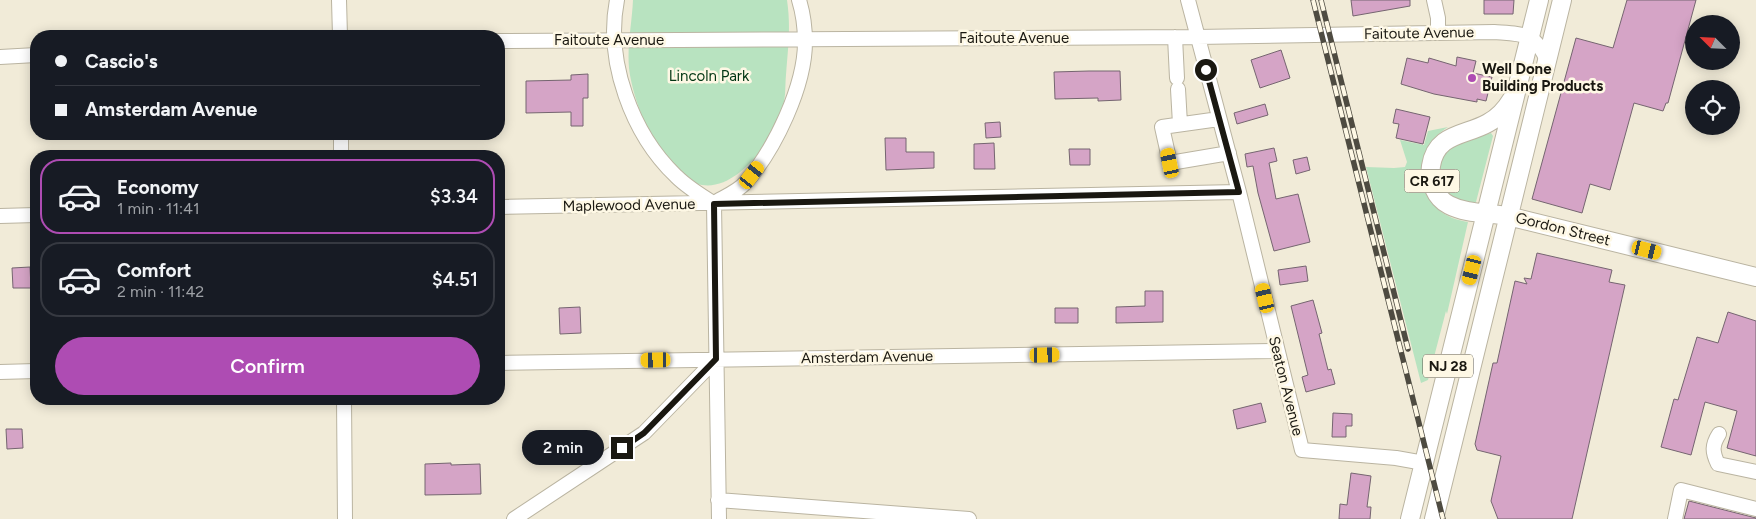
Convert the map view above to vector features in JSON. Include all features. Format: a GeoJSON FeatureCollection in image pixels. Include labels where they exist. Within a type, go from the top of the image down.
{"type":"FeatureCollection","features":[{"type":"Feature","properties":{"kind":"main road","name":"NJ 28"},"geometry":{"type":"LineString","coordinates":[[1410,519],[1539,0]]}},
{"type":"Feature","properties":{"kind":"main road","name":"NJ 28"},"geometry":{"type":"LineString","coordinates":[[1434,519],[1562,0]]}},
{"type":"Feature","properties":{"kind":"main road","name":"CR 617"},"geometry":{"type":"LineString","coordinates":[[1487,212],[1462,210],[1444,202],[1434,191],[1430,175],[1431,166],[1437,149],[1443,142],[1458,133],[1490,122],[1503,111],[1517,91]]}},
{"type":"Feature","properties":{"kind":"main road","name":"Gordon Street"},"geometry":{"type":"LineString","coordinates":[[1487,212],[1756,277]]}},
{"type":"Feature","properties":{"kind":"street"},"geometry":{"type":"LineString","coordinates":[[339,0],[340,30]]}},
{"type":"Feature","properties":{"kind":"street"},"geometry":{"type":"LineString","coordinates":[[617,0],[614,21],[618,61],[626,96],[637,123],[648,142],[675,176],[714,204]]}},
{"type":"Feature","properties":{"kind":"street"},"geometry":{"type":"LineString","coordinates":[[714,204],[745,184],[776,139],[787,114],[796,89],[805,39],[799,0]]}},
{"type":"Feature","properties":{"kind":"street","name":"Seaton Avenue"},"geometry":{"type":"LineString","coordinates":[[1188,0],[1239,192],[1302,450],[1396,458],[1424,463]]}},
{"type":"Feature","properties":{"kind":"street"},"geometry":{"type":"LineString","coordinates":[[1434,0],[1438,18],[1438,33]]}},
{"type":"Feature","properties":{"kind":"street","name":"Faitoute Avenue"},"geometry":{"type":"LineString","coordinates":[[505,42],[1197,37],[1494,32],[1530,37]]}},
{"type":"Feature","properties":{"kind":"street"},"geometry":{"type":"LineString","coordinates":[[1175,37],[1180,124]]}},
{"type":"Feature","properties":{"kind":"street"},"geometry":{"type":"LineString","coordinates":[[1530,37],[1543,50],[1547,61]]}},
{"type":"Feature","properties":{"kind":"street"},"geometry":{"type":"LineString","coordinates":[[0,56],[30,56]]}},
{"type":"Feature","properties":{"kind":"street"},"geometry":{"type":"LineString","coordinates":[[1219,119],[1162,127],[1170,163],[1229,154]]}},
{"type":"Feature","properties":{"kind":"street","name":"Maplewood Avenue"},"geometry":{"type":"LineString","coordinates":[[505,207],[1239,192]]}},
{"type":"Feature","properties":{"kind":"street"},"geometry":{"type":"LineString","coordinates":[[714,204],[719,519]]}},
{"type":"Feature","properties":{"kind":"street"},"geometry":{"type":"LineString","coordinates":[[0,216],[30,215]]}},
{"type":"Feature","properties":{"kind":"street","name":"Amsterdam Avenue"},"geometry":{"type":"LineString","coordinates":[[505,363],[1278,351]]}},
{"type":"Feature","properties":{"kind":"street"},"geometry":{"type":"LineString","coordinates":[[514,519],[644,433],[716,359]]}},
{"type":"Feature","properties":{"kind":"street"},"geometry":{"type":"LineString","coordinates":[[0,372],[30,371]]}},
{"type":"Feature","properties":{"kind":"street"},"geometry":{"type":"LineString","coordinates":[[344,405],[345,519]]}},
{"type":"Feature","properties":{"kind":"street"},"geometry":{"type":"LineString","coordinates":[[1719,434],[1713,443],[1713,455],[1718,464],[1756,472]]}},
{"type":"Feature","properties":{"kind":"street"},"geometry":{"type":"LineString","coordinates":[[1675,519],[1682,490],[1756,509]]}},
{"type":"Feature","properties":{"kind":"street"},"geometry":{"type":"LineString","coordinates":[[718,500],[968,519]]}},
{"type":"Feature","properties":{"kind":"green space","name":"Lincoln Park"},"geometry":{"type":"Polygon","coordinates":[[[633,0],[787,0],[789,38],[783,106],[773,132],[764,146],[742,171],[729,179],[716,185],[702,185],[688,179],[674,169],[652,137],[636,100],[629,68],[633,0]]]}},
{"type":"Feature","properties":{"kind":"green space"},"geometry":{"type":"Polygon","coordinates":[[[1448,127],[1438,135],[1425,155],[1422,167],[1424,190],[1430,200],[1445,215],[1468,222],[1447,314],[1446,311],[1428,380],[1421,383],[1366,167],[1405,167],[1407,162],[1400,140],[1424,145],[1428,131],[1448,127]]]}},
{"type":"Feature","properties":{"kind":"green space"},"geometry":{"type":"Polygon","coordinates":[[[1491,133],[1493,136],[1476,202],[1473,205],[1453,198],[1446,191],[1441,179],[1440,165],[1442,159],[1455,145],[1491,133]]]}},
{"type":"Feature","properties":{"kind":"building"},"geometry":{"type":"Polygon","coordinates":[[[1351,0],[1410,0],[1410,6],[1353,16],[1351,0]]]}},
{"type":"Feature","properties":{"kind":"building"},"geometry":{"type":"Polygon","coordinates":[[[1484,0],[1514,0],[1513,14],[1484,14],[1484,0]]]}},
{"type":"Feature","properties":{"kind":"building"},"geometry":{"type":"Polygon","coordinates":[[[1627,0],[1696,0],[1692,15],[1685,15],[1685,40],[1668,103],[1666,103],[1663,111],[1634,103],[1610,190],[1590,184],[1582,213],[1532,199],[1576,38],[1613,48],[1627,0]]]}},
{"type":"Feature","properties":{"kind":"building"},"geometry":{"type":"Polygon","coordinates":[[[1281,50],[1290,78],[1260,88],[1251,60],[1281,50]]]}},
{"type":"Feature","properties":{"kind":"building"},"geometry":{"type":"Polygon","coordinates":[[[1457,57],[1476,61],[1473,73],[1492,77],[1486,101],[1477,99],[1477,102],[1434,94],[1401,84],[1407,58],[1428,63],[1429,58],[1456,66],[1457,57]]]}},
{"type":"Feature","properties":{"kind":"building"},"geometry":{"type":"Polygon","coordinates":[[[1120,71],[1121,100],[1098,101],[1098,98],[1055,99],[1054,72],[1120,71]]]}},
{"type":"Feature","properties":{"kind":"building"},"geometry":{"type":"Polygon","coordinates":[[[588,74],[588,98],[583,98],[583,126],[571,126],[571,112],[526,113],[526,81],[571,80],[571,75],[588,74]]]}},
{"type":"Feature","properties":{"kind":"building"},"geometry":{"type":"Polygon","coordinates":[[[1265,104],[1268,115],[1237,124],[1234,113],[1265,104]]]}},
{"type":"Feature","properties":{"kind":"building"},"geometry":{"type":"Polygon","coordinates":[[[1396,109],[1430,117],[1423,144],[1396,138],[1399,124],[1393,123],[1396,109]]]}},
{"type":"Feature","properties":{"kind":"building"},"geometry":{"type":"Polygon","coordinates":[[[1000,122],[1001,137],[986,138],[985,123],[1000,122]]]}},
{"type":"Feature","properties":{"kind":"building"},"geometry":{"type":"Polygon","coordinates":[[[885,138],[906,138],[906,152],[934,152],[934,168],[886,170],[885,138]]]}},
{"type":"Feature","properties":{"kind":"building"},"geometry":{"type":"Polygon","coordinates":[[[994,143],[995,169],[974,169],[974,144],[994,143]]]}},
{"type":"Feature","properties":{"kind":"building"},"geometry":{"type":"Polygon","coordinates":[[[1274,148],[1277,161],[1269,163],[1276,199],[1298,194],[1310,242],[1274,251],[1258,193],[1253,166],[1247,167],[1245,154],[1274,148]]]}},
{"type":"Feature","properties":{"kind":"building"},"geometry":{"type":"Polygon","coordinates":[[[1069,149],[1090,149],[1090,165],[1070,165],[1069,149]]]}},
{"type":"Feature","properties":{"kind":"building"},"geometry":{"type":"Polygon","coordinates":[[[1307,157],[1310,170],[1296,174],[1293,160],[1307,157]]]}},
{"type":"Feature","properties":{"kind":"building"},"geometry":{"type":"Polygon","coordinates":[[[1537,253],[1612,270],[1609,282],[1625,285],[1572,519],[1498,519],[1491,501],[1501,456],[1477,450],[1475,444],[1493,363],[1497,363],[1515,281],[1527,284],[1524,278],[1531,279],[1537,253]]]}},
{"type":"Feature","properties":{"kind":"building"},"geometry":{"type":"Polygon","coordinates":[[[1306,266],[1308,281],[1280,285],[1278,270],[1306,266]]]}},
{"type":"Feature","properties":{"kind":"building"},"geometry":{"type":"Polygon","coordinates":[[[30,267],[30,288],[13,288],[12,268],[30,267]]]}},
{"type":"Feature","properties":{"kind":"building"},"geometry":{"type":"Polygon","coordinates":[[[1145,291],[1163,291],[1163,322],[1116,323],[1116,307],[1145,306],[1145,291]]]}},
{"type":"Feature","properties":{"kind":"building"},"geometry":{"type":"Polygon","coordinates":[[[1313,300],[1322,333],[1319,334],[1328,370],[1331,369],[1335,384],[1306,392],[1302,377],[1308,375],[1291,306],[1313,300]]]}},
{"type":"Feature","properties":{"kind":"building"},"geometry":{"type":"Polygon","coordinates":[[[580,307],[581,333],[560,334],[559,308],[580,307]]]}},
{"type":"Feature","properties":{"kind":"building"},"geometry":{"type":"Polygon","coordinates":[[[1055,308],[1078,308],[1078,323],[1055,323],[1055,308]]]}},
{"type":"Feature","properties":{"kind":"building"},"geometry":{"type":"Polygon","coordinates":[[[1728,312],[1756,321],[1756,456],[1727,448],[1737,411],[1705,402],[1691,455],[1661,447],[1674,399],[1678,400],[1697,337],[1718,343],[1728,312]]]}},
{"type":"Feature","properties":{"kind":"building"},"geometry":{"type":"Polygon","coordinates":[[[1261,403],[1266,422],[1237,429],[1233,410],[1261,403]]]}},
{"type":"Feature","properties":{"kind":"building"},"geometry":{"type":"Polygon","coordinates":[[[1333,413],[1352,414],[1352,426],[1346,426],[1346,437],[1332,437],[1333,413]]]}},
{"type":"Feature","properties":{"kind":"building"},"geometry":{"type":"Polygon","coordinates":[[[6,429],[22,429],[23,448],[7,449],[6,429]]]}},
{"type":"Feature","properties":{"kind":"building"},"geometry":{"type":"Polygon","coordinates":[[[451,463],[451,465],[480,464],[481,494],[425,495],[425,464],[451,463]]]}},
{"type":"Feature","properties":{"kind":"building"},"geometry":{"type":"Polygon","coordinates":[[[1351,473],[1371,476],[1367,507],[1371,507],[1370,519],[1339,519],[1340,504],[1347,505],[1351,473]]]}},
{"type":"Feature","properties":{"kind":"building"},"geometry":{"type":"Polygon","coordinates":[[[1689,501],[1756,518],[1756,519],[1684,519],[1689,501]]]}},
{"type":"Feature","properties":{"kind":"railway"},"geometry":{"type":"LineString","coordinates":[[1313,0],[1443,519]]}},
{"type":"Feature","properties":{"kind":"railway"},"geometry":{"type":"LineString","coordinates":[[1321,0],[1408,349]]}},
{"type":"Feature","properties":{"kind":"place","name":"Well Done Building Products"},"geometry":{"type":"Point","coordinates":[1472,78]}},
{"type":"Feature","properties":{"kind":"route"},"geometry":{"type":"LineString","coordinates":[[622,448],[644,433],[716,359],[714,204],[1239,192],[1206,70]]}}]}
